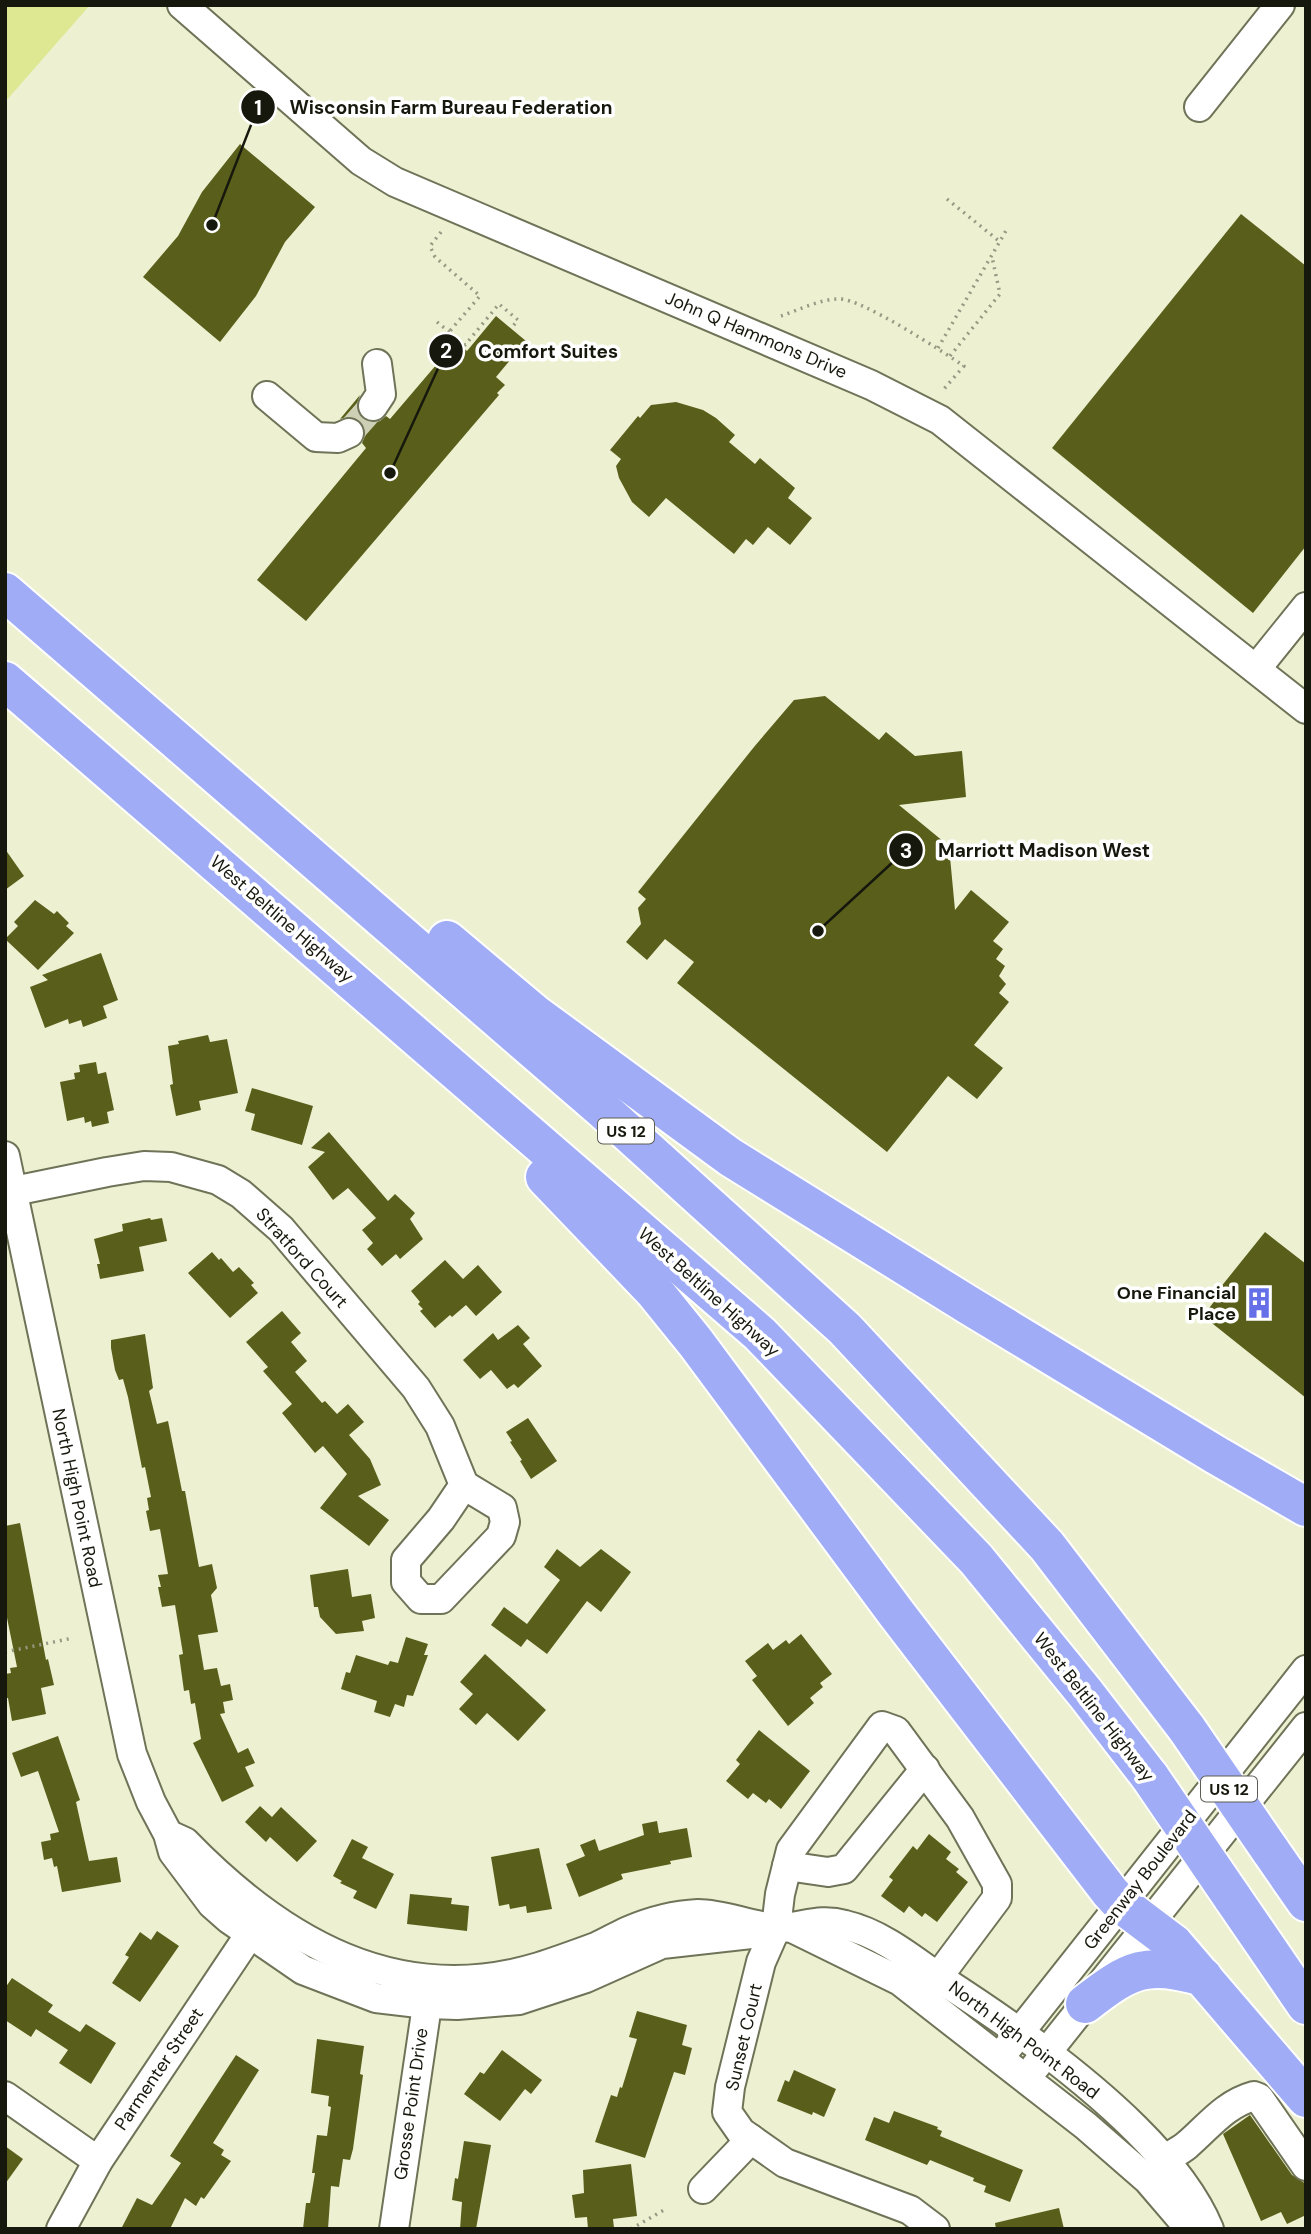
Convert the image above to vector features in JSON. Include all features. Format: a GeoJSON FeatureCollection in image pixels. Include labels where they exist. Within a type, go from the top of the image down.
{"type":"FeatureCollection","features":[{"type":"Feature","properties":{"kind":"highway","name":"US 12"},"geometry":{"type":"LineString","coordinates":[[5,592],[602,1109],[845,1329],[1047,1546],[1187,1729],[1306,1902]]}},
{"type":"Feature","properties":{"kind":"highway","name":"West Beltline Highway"},"geometry":{"type":"LineString","coordinates":[[5,681],[760,1334],[976,1559],[1087,1693],[1150,1777],[1306,2005]]}},
{"type":"Feature","properties":{"kind":"highway"},"geometry":{"type":"LineString","coordinates":[[187,748],[312,829],[535,1014],[730,1157],[982,1314],[1306,1507]]}},
{"type":"Feature","properties":{"kind":"highway"},"geometry":{"type":"LineString","coordinates":[[338,967],[367,1007],[510,1141],[669,1309],[728,1383],[970,1710],[1110,1892],[1174,1944],[1306,2098]]}},
{"type":"Feature","properties":{"kind":"highway"},"geometry":{"type":"LineString","coordinates":[[1085,2004],[1119,1980],[1143,1970],[1167,1968],[1203,1978]]}},
{"type":"Feature","properties":{"kind":"street","name":"John Q Hammons Drive"},"geometry":{"type":"LineString","coordinates":[[182,5],[360,161],[395,182],[871,385],[940,420],[1306,709]]}},
{"type":"Feature","properties":{"kind":"street"},"geometry":{"type":"LineString","coordinates":[[1199,107],[1280,5]]}},
{"type":"Feature","properties":{"kind":"street"},"geometry":{"type":"LineString","coordinates":[[373,406],[381,394],[377,364]]}},
{"type":"Feature","properties":{"kind":"street"},"geometry":{"type":"LineString","coordinates":[[267,396],[316,437],[338,438],[349,433]]}},
{"type":"Feature","properties":{"kind":"street"},"geometry":{"type":"LineString","coordinates":[[1256,669],[1306,607]]}},
{"type":"Feature","properties":{"kind":"street","name":"North High Point Road"},"geometry":{"type":"LineString","coordinates":[[5,1156],[132,1754],[150,1802],[169,1834],[185,1842],[227,1882],[257,1923],[429,1992],[538,1968],[598,1946],[630,1930],[673,1917],[700,1914],[776,1927],[900,1981],[1026,2078],[1134,2167],[1190,2229]]}},
{"type":"Feature","properties":{"kind":"street","name":"Stratford Court"},"geometry":{"type":"LineString","coordinates":[[14,1191],[145,1166],[195,1171],[218,1180],[240,1194],[281,1229],[416,1388],[440,1426],[464,1485]]}},
{"type":"Feature","properties":{"kind":"street","name":"Greenway Boulevard"},"geometry":{"type":"LineString","coordinates":[[1026,2078],[1085,2004],[1135,1914],[1306,1670]]}},
{"type":"Feature","properties":{"kind":"street"},"geometry":{"type":"LineString","coordinates":[[776,1927],[791,1850],[883,1726],[896,1731],[925,1769],[960,1818],[997,1884],[997,1898],[938,1977]]}},
{"type":"Feature","properties":{"kind":"street","name":"Greenway Boulevard"},"geometry":{"type":"LineString","coordinates":[[999,2058],[1020,2032],[1135,1914],[1306,1727]]}},
{"type":"Feature","properties":{"kind":"street"},"geometry":{"type":"LineString","coordinates":[[787,1866],[828,1872],[844,1869],[925,1769]]}},
{"type":"Feature","properties":{"kind":"street","name":"North High Point Road"},"geometry":{"type":"LineString","coordinates":[[776,1927],[821,1921],[846,1925],[875,1937],[909,1956],[1020,2032],[1112,2107],[1163,2160],[1182,2181],[1202,2211],[1209,2229]]}},
{"type":"Feature","properties":{"kind":"street","name":"Parmenter Street"},"geometry":{"type":"LineString","coordinates":[[61,2229],[98,2161],[257,1923]]}},
{"type":"Feature","properties":{"kind":"street","name":"Sunset Court"},"geometry":{"type":"LineString","coordinates":[[776,1927],[761,1962],[730,2087],[727,2112],[741,2132],[785,2163],[910,2210],[935,2229]]}},
{"type":"Feature","properties":{"kind":"street","name":"Grosse Point Drive"},"geometry":{"type":"LineString","coordinates":[[394,2229],[429,1992]]}},
{"type":"Feature","properties":{"kind":"street"},"geometry":{"type":"LineString","coordinates":[[5,2096],[98,2161]]}},
{"type":"Feature","properties":{"kind":"street"},"geometry":{"type":"LineString","coordinates":[[1163,2160],[1185,2146],[1218,2115],[1241,2100],[1254,2096],[1259,2098],[1306,2166]]}},
{"type":"Feature","properties":{"kind":"street"},"geometry":{"type":"LineString","coordinates":[[703,2189],[751,2139]]}},
{"type":"Feature","properties":{"kind":"path"},"geometry":{"type":"LineString","coordinates":[[947,199],[999,241]]}},
{"type":"Feature","properties":{"kind":"path"},"geometry":{"type":"LineString","coordinates":[[938,348],[1007,229]]}},
{"type":"Feature","properties":{"kind":"path"},"geometry":{"type":"LineString","coordinates":[[441,232],[430,246],[431,251],[480,296],[449,332]]}},
{"type":"Feature","properties":{"kind":"path"},"geometry":{"type":"LineString","coordinates":[[950,356],[1000,294],[991,254]]}},
{"type":"Feature","properties":{"kind":"path"},"geometry":{"type":"LineString","coordinates":[[781,317],[828,300],[849,299],[938,348],[964,366],[943,390]]}},
{"type":"Feature","properties":{"kind":"path"},"geometry":{"type":"LineString","coordinates":[[437,322],[465,345],[499,304],[518,320],[513,326]]}},
{"type":"Feature","properties":{"kind":"path"},"geometry":{"type":"LineString","coordinates":[[5,1652],[73,1638]]}},
{"type":"Feature","properties":{"kind":"path"},"geometry":{"type":"LineString","coordinates":[[631,2229],[664,2210]]}},
{"type":"Feature","properties":{"kind":"green space"},"geometry":{"type":"Polygon","coordinates":[[[5,5],[90,5],[5,102],[5,5]]]}},
{"type":"Feature","properties":{"kind":"building"},"geometry":{"type":"Polygon","coordinates":[[[240,144],[315,207],[285,242],[256,296],[220,342],[143,277],[178,236],[202,192],[240,144]]]}},
{"type":"Feature","properties":{"kind":"building"},"geometry":{"type":"Polygon","coordinates":[[[1241,214],[1306,266],[1306,546],[1253,613],[1052,448],[1241,214]]]}},
{"type":"Feature","properties":{"kind":"building"},"geometry":{"type":"Polygon","coordinates":[[[496,316],[526,341],[496,377],[505,385],[497,393],[499,395],[306,621],[257,580],[366,448],[362,443],[366,434],[359,420],[350,416],[340,419],[360,395],[356,406],[363,419],[373,423],[386,416],[390,419],[448,351],[451,353],[458,344],[467,351],[496,316]]]}},
{"type":"Feature","properties":{"kind":"building"},"geometry":{"type":"Polygon","coordinates":[[[676,402],[703,410],[716,418],[735,435],[729,442],[755,464],[760,458],[795,488],[788,498],[812,518],[790,545],[768,527],[753,545],[746,539],[734,554],[666,498],[649,517],[632,502],[619,478],[616,466],[621,459],[610,450],[638,416],[640,418],[651,405],[676,402]]]}},
{"type":"Feature","properties":{"kind":"building"},"geometry":{"type":"Polygon","coordinates":[[[825,696],[879,740],[886,732],[915,756],[962,751],[966,797],[899,805],[955,851],[950,857],[955,910],[971,890],[1009,922],[993,941],[1003,949],[996,959],[1005,966],[999,976],[1006,984],[999,993],[1009,1002],[974,1045],[1003,1068],[977,1099],[948,1076],[887,1152],[677,983],[694,962],[665,939],[647,960],[626,942],[641,924],[638,908],[646,899],[638,892],[754,747],[794,700],[825,696]]]}},
{"type":"Feature","properties":{"kind":"building"},"geometry":{"type":"Polygon","coordinates":[[[5,849],[24,876],[5,890],[5,849]]]}},
{"type":"Feature","properties":{"kind":"building"},"geometry":{"type":"Polygon","coordinates":[[[35,900],[54,914],[57,911],[69,923],[66,926],[74,933],[38,970],[5,939],[18,926],[14,922],[35,900]]]}},
{"type":"Feature","properties":{"kind":"building"},"geometry":{"type":"Polygon","coordinates":[[[101,953],[118,1000],[103,1006],[107,1018],[83,1027],[81,1020],[69,1024],[68,1019],[45,1028],[30,987],[48,980],[42,975],[101,953]]]}},
{"type":"Feature","properties":{"kind":"building"},"geometry":{"type":"Polygon","coordinates":[[[208,1035],[210,1042],[227,1039],[238,1093],[199,1101],[201,1110],[176,1116],[170,1085],[173,1084],[168,1046],[179,1044],[178,1041],[208,1035]]]}},
{"type":"Feature","properties":{"kind":"building"},"geometry":{"type":"Polygon","coordinates":[[[96,1062],[98,1074],[106,1072],[114,1110],[107,1112],[109,1123],[92,1127],[91,1121],[85,1123],[84,1117],[67,1121],[60,1082],[75,1079],[74,1073],[80,1072],[79,1065],[96,1062]]]}},
{"type":"Feature","properties":{"kind":"building"},"geometry":{"type":"Polygon","coordinates":[[[252,1088],[313,1106],[302,1145],[251,1130],[255,1114],[245,1111],[252,1088]]]}},
{"type":"Feature","properties":{"kind":"building"},"geometry":{"type":"Polygon","coordinates":[[[329,1132],[388,1201],[395,1194],[415,1213],[410,1219],[423,1239],[400,1259],[396,1254],[382,1266],[367,1249],[373,1243],[362,1230],[376,1218],[348,1188],[333,1200],[308,1167],[325,1152],[311,1148],[329,1132]]]}},
{"type":"Feature","properties":{"kind":"building"},"geometry":{"type":"Polygon","coordinates":[[[162,1218],[167,1241],[139,1247],[144,1271],[100,1279],[97,1264],[100,1264],[94,1239],[123,1231],[122,1224],[162,1218]]]}},
{"type":"Feature","properties":{"kind":"building","name":"One Financial Place"},"geometry":{"type":"Polygon","coordinates":[[[1265,1232],[1306,1264],[1306,1398],[1203,1316],[1223,1290],[1220,1288],[1265,1232]]]}},
{"type":"Feature","properties":{"kind":"building"},"geometry":{"type":"Polygon","coordinates":[[[212,1252],[233,1272],[239,1267],[254,1283],[251,1285],[258,1293],[230,1318],[188,1273],[212,1252]]]}},
{"type":"Feature","properties":{"kind":"building"},"geometry":{"type":"Polygon","coordinates":[[[445,1260],[463,1279],[478,1265],[502,1292],[476,1316],[466,1305],[435,1328],[420,1311],[423,1309],[418,1304],[420,1302],[411,1291],[445,1260]]]}},
{"type":"Feature","properties":{"kind":"building"},"geometry":{"type":"Polygon","coordinates":[[[282,1311],[301,1333],[291,1342],[307,1361],[295,1372],[322,1403],[325,1401],[337,1414],[348,1404],[364,1422],[349,1435],[370,1459],[381,1485],[358,1496],[389,1520],[369,1546],[320,1508],[347,1474],[323,1446],[315,1453],[282,1413],[292,1404],[263,1371],[268,1367],[246,1342],[282,1311]]]}},
{"type":"Feature","properties":{"kind":"building"},"geometry":{"type":"Polygon","coordinates":[[[518,1325],[530,1338],[523,1344],[542,1366],[518,1388],[514,1384],[507,1389],[491,1370],[480,1379],[463,1360],[493,1333],[498,1340],[518,1325]]]}},
{"type":"Feature","properties":{"kind":"building"},"geometry":{"type":"Polygon","coordinates":[[[145,1334],[153,1388],[149,1391],[157,1424],[168,1421],[199,1567],[212,1564],[217,1588],[211,1595],[218,1632],[198,1635],[204,1670],[217,1668],[221,1686],[230,1684],[233,1700],[223,1702],[225,1713],[220,1714],[238,1753],[248,1748],[255,1763],[245,1767],[254,1786],[222,1802],[193,1743],[201,1739],[195,1703],[191,1704],[189,1690],[184,1691],[179,1655],[183,1654],[175,1605],[162,1607],[158,1587],[161,1587],[158,1575],[168,1574],[160,1529],[150,1531],[146,1511],[149,1510],[147,1498],[151,1497],[145,1467],[142,1468],[128,1397],[123,1379],[119,1380],[115,1370],[111,1348],[111,1340],[145,1334]]]}},
{"type":"Feature","properties":{"kind":"building"},"geometry":{"type":"Polygon","coordinates":[[[528,1418],[557,1461],[531,1479],[506,1432],[528,1418]]]}},
{"type":"Feature","properties":{"kind":"building"},"geometry":{"type":"Polygon","coordinates":[[[20,1523],[46,1660],[48,1659],[54,1685],[41,1688],[46,1714],[12,1721],[8,1698],[5,1698],[5,1674],[11,1673],[10,1668],[17,1667],[5,1608],[5,1526],[20,1523]]]}},
{"type":"Feature","properties":{"kind":"building"},"geometry":{"type":"Polygon","coordinates":[[[557,1549],[580,1567],[601,1549],[631,1572],[601,1612],[587,1601],[547,1654],[527,1639],[521,1647],[491,1625],[504,1607],[527,1624],[560,1580],[544,1567],[557,1549]]]}},
{"type":"Feature","properties":{"kind":"building"},"geometry":{"type":"Polygon","coordinates":[[[348,1569],[352,1597],[371,1594],[375,1618],[362,1621],[364,1631],[336,1634],[320,1617],[318,1607],[314,1607],[310,1575],[348,1569]]]}},
{"type":"Feature","properties":{"kind":"building"},"geometry":{"type":"Polygon","coordinates":[[[801,1634],[832,1674],[820,1683],[823,1687],[810,1698],[814,1703],[788,1726],[752,1680],[757,1676],[745,1661],[768,1643],[773,1650],[786,1640],[789,1644],[801,1634]]]}},
{"type":"Feature","properties":{"kind":"building"},"geometry":{"type":"Polygon","coordinates":[[[406,1637],[428,1644],[424,1655],[428,1655],[413,1696],[407,1695],[404,1707],[395,1704],[390,1717],[374,1712],[377,1701],[341,1689],[346,1672],[350,1673],[356,1655],[388,1665],[390,1661],[398,1663],[406,1637]]]}},
{"type":"Feature","properties":{"kind":"building"},"geometry":{"type":"Polygon","coordinates":[[[485,1654],[546,1710],[518,1741],[487,1713],[476,1725],[459,1709],[473,1694],[460,1682],[485,1654]]]}},
{"type":"Feature","properties":{"kind":"building"},"geometry":{"type":"Polygon","coordinates":[[[759,1730],[810,1771],[781,1809],[769,1799],[766,1803],[753,1793],[748,1799],[726,1781],[740,1764],[736,1760],[759,1730]]]}},
{"type":"Feature","properties":{"kind":"building"},"geometry":{"type":"Polygon","coordinates":[[[58,1736],[80,1800],[76,1802],[89,1861],[117,1857],[121,1882],[62,1892],[57,1866],[54,1867],[52,1858],[44,1860],[41,1842],[51,1840],[50,1834],[59,1832],[38,1771],[21,1777],[12,1753],[58,1736]]]}},
{"type":"Feature","properties":{"kind":"building"},"geometry":{"type":"Polygon","coordinates":[[[260,1806],[272,1817],[281,1807],[317,1841],[297,1862],[270,1837],[266,1842],[245,1822],[260,1806]]]}},
{"type":"Feature","properties":{"kind":"building"},"geometry":{"type":"Polygon","coordinates":[[[657,1821],[659,1833],[687,1828],[692,1857],[621,1874],[623,1879],[579,1897],[566,1864],[585,1856],[580,1845],[595,1839],[599,1851],[644,1835],[642,1824],[657,1821]]]}},
{"type":"Feature","properties":{"kind":"building"},"geometry":{"type":"Polygon","coordinates":[[[929,1834],[951,1852],[946,1859],[959,1869],[956,1872],[968,1882],[937,1922],[925,1913],[922,1917],[909,1906],[904,1913],[881,1896],[893,1880],[889,1877],[913,1846],[917,1850],[929,1834]]]}},
{"type":"Feature","properties":{"kind":"building"},"geometry":{"type":"Polygon","coordinates":[[[352,1839],[368,1847],[362,1858],[394,1874],[376,1909],[353,1898],[357,1891],[340,1883],[342,1881],[333,1876],[352,1839]]]}},
{"type":"Feature","properties":{"kind":"building"},"geometry":{"type":"Polygon","coordinates":[[[539,1848],[552,1909],[527,1913],[526,1906],[510,1909],[509,1904],[499,1906],[491,1857],[539,1848]]]}},
{"type":"Feature","properties":{"kind":"building"},"geometry":{"type":"Polygon","coordinates":[[[410,1894],[452,1898],[451,1904],[469,1906],[467,1931],[407,1924],[410,1894]]]}},
{"type":"Feature","properties":{"kind":"building"},"geometry":{"type":"Polygon","coordinates":[[[157,1931],[179,1946],[140,2002],[112,1983],[129,1957],[125,1955],[140,1932],[151,1940],[157,1931]]]}},
{"type":"Feature","properties":{"kind":"building"},"geometry":{"type":"Polygon","coordinates":[[[12,1978],[53,2005],[48,2012],[80,2032],[86,2024],[116,2043],[91,2084],[59,2063],[68,2050],[36,2029],[31,2037],[5,2020],[5,1988],[12,1978]]]}},
{"type":"Feature","properties":{"kind":"building"},"geometry":{"type":"Polygon","coordinates":[[[637,2011],[687,2025],[682,2045],[692,2048],[685,2075],[674,2072],[645,2158],[595,2142],[611,2095],[617,2097],[620,2087],[622,2088],[637,2039],[629,2037],[637,2011]]]}},
{"type":"Feature","properties":{"kind":"building"},"geometry":{"type":"Polygon","coordinates":[[[317,2039],[364,2046],[360,2074],[363,2075],[353,2149],[350,2160],[343,2159],[339,2187],[331,2186],[328,2229],[303,2229],[306,2203],[310,2203],[315,2173],[312,2173],[317,2135],[327,2136],[331,2107],[328,2106],[329,2096],[311,2093],[317,2039]]]}},
{"type":"Feature","properties":{"kind":"building"},"geometry":{"type":"Polygon","coordinates":[[[502,2050],[542,2080],[531,2094],[525,2089],[500,2121],[464,2094],[480,2072],[484,2074],[502,2050]]]}},
{"type":"Feature","properties":{"kind":"building"},"geometry":{"type":"Polygon","coordinates":[[[236,2055],[259,2070],[213,2143],[224,2150],[221,2155],[231,2161],[196,2206],[185,2198],[170,2229],[121,2229],[137,2198],[152,2205],[181,2163],[170,2156],[236,2055]]]}},
{"type":"Feature","properties":{"kind":"building"},"geometry":{"type":"Polygon","coordinates":[[[794,2070],[836,2089],[824,2117],[777,2101],[785,2080],[789,2082],[794,2070]]]}},
{"type":"Feature","properties":{"kind":"building"},"geometry":{"type":"Polygon","coordinates":[[[894,2111],[938,2127],[937,2129],[942,2131],[940,2136],[1023,2170],[1010,2202],[984,2192],[986,2186],[973,2181],[974,2178],[930,2160],[927,2165],[865,2140],[874,2117],[889,2123],[894,2111]]]}},
{"type":"Feature","properties":{"kind":"building"},"geometry":{"type":"Polygon","coordinates":[[[1250,2115],[1292,2175],[1306,2184],[1306,2215],[1287,2224],[1281,2212],[1261,2221],[1223,2134],[1250,2115]]]}},
{"type":"Feature","properties":{"kind":"building"},"geometry":{"type":"Polygon","coordinates":[[[464,2141],[491,2145],[476,2229],[460,2229],[462,2202],[452,2200],[464,2141]]]}},
{"type":"Feature","properties":{"kind":"building"},"geometry":{"type":"Polygon","coordinates":[[[5,2146],[23,2159],[5,2184],[5,2146]]]}},
{"type":"Feature","properties":{"kind":"building"},"geometry":{"type":"Polygon","coordinates":[[[631,2164],[637,2216],[613,2219],[614,2228],[588,2229],[587,2217],[575,2218],[572,2195],[584,2193],[583,2170],[631,2164]]]}},
{"type":"Feature","properties":{"kind":"building"},"geometry":{"type":"Polygon","coordinates":[[[1059,2208],[1064,2229],[996,2229],[995,2223],[1059,2208]]]}},
{"type":"Feature","properties":{"kind":"tunnel"},"geometry":{"type":"LineString","coordinates":[[349,433],[373,406]]}},
{"type":"Feature","properties":{"kind":"place","name":"Wisconsin Farm Bureau Federation"},"geometry":{"type":"Point","coordinates":[212,225]}},
{"type":"Feature","properties":{"kind":"place","name":"Comfort Suites"},"geometry":{"type":"Point","coordinates":[390,473]}},
{"type":"Feature","properties":{"kind":"place","name":"Marriott Madison West"},"geometry":{"type":"Point","coordinates":[818,931]}},
{"type":"Feature","properties":{"kind":"place","name":"One Financial Place"},"geometry":{"type":"Point","coordinates":[1259,1303]}}]}
